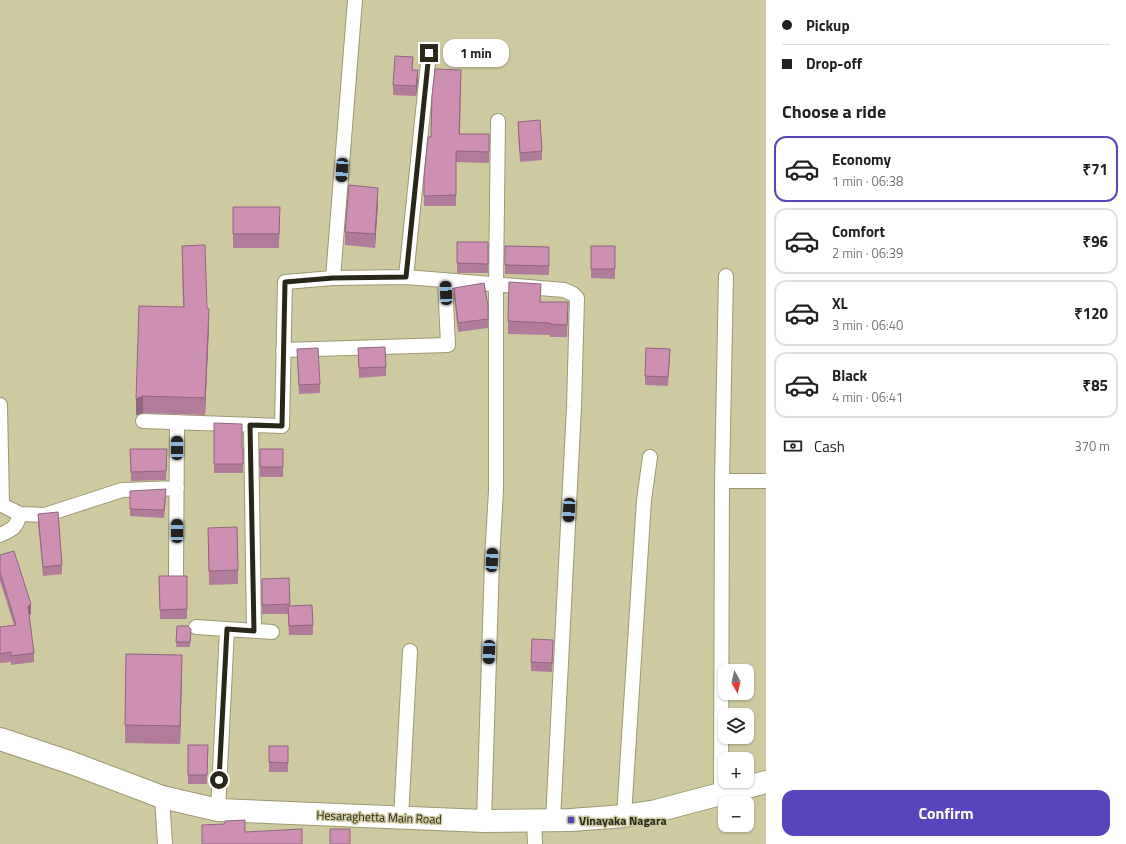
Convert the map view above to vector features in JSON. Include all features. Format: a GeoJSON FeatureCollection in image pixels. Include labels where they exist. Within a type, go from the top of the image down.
{"type":"FeatureCollection","features":[{"type":"Feature","properties":{"kind":"main road","name":"Hesaraghetta Main Road"},"geometry":{"type":"LineString","coordinates":[[0,739],[72,763],[162,797],[218,810],[484,821],[624,816],[656,811],[766,782]]}},
{"type":"Feature","properties":{"kind":"street"},"geometry":{"type":"LineString","coordinates":[[333,278],[355,0]]}},
{"type":"Feature","properties":{"kind":"street"},"geometry":{"type":"LineString","coordinates":[[406,277],[429,53]]}},
{"type":"Feature","properties":{"kind":"street"},"geometry":{"type":"LineString","coordinates":[[484,821],[492,560],[496,490],[498,121]]}},
{"type":"Feature","properties":{"kind":"street"},"geometry":{"type":"LineString","coordinates":[[721,794],[722,481],[726,276]]}},
{"type":"Feature","properties":{"kind":"street"},"geometry":{"type":"LineString","coordinates":[[143,421],[282,426],[285,282],[333,278],[406,277],[564,290],[573,294],[577,298],[574,415],[544,820],[535,844]]}},
{"type":"Feature","properties":{"kind":"street"},"geometry":{"type":"LineString","coordinates":[[283,350],[448,345],[445,280]]}},
{"type":"Feature","properties":{"kind":"street"},"geometry":{"type":"LineString","coordinates":[[0,405],[1,505],[20,514],[44,515],[122,490],[177,488]]}},
{"type":"Feature","properties":{"kind":"street"},"geometry":{"type":"LineString","coordinates":[[176,575],[177,422]]}},
{"type":"Feature","properties":{"kind":"street"},"geometry":{"type":"LineString","coordinates":[[250,425],[254,631]]}},
{"type":"Feature","properties":{"kind":"street"},"geometry":{"type":"LineString","coordinates":[[624,816],[644,500],[650,457]]}},
{"type":"Feature","properties":{"kind":"street"},"geometry":{"type":"LineString","coordinates":[[722,481],[766,481]]}},
{"type":"Feature","properties":{"kind":"street"},"geometry":{"type":"LineString","coordinates":[[0,535],[10,530],[17,524],[20,514]]}},
{"type":"Feature","properties":{"kind":"street"},"geometry":{"type":"LineString","coordinates":[[196,628],[272,632]]}},
{"type":"Feature","properties":{"kind":"street"},"geometry":{"type":"LineString","coordinates":[[218,810],[227,629]]}},
{"type":"Feature","properties":{"kind":"street"},"geometry":{"type":"LineString","coordinates":[[401,818],[410,651]]}},
{"type":"Feature","properties":{"kind":"street"},"geometry":{"type":"LineString","coordinates":[[162,797],[165,844]]}},
{"type":"Feature","properties":{"kind":"building"},"geometry":{"type":"Polygon","coordinates":[[[395,56],[413,57],[412,70],[418,70],[416,86],[393,85],[395,56]]]}},
{"type":"Feature","properties":{"kind":"building"},"geometry":{"type":"Polygon","coordinates":[[[435,69],[461,70],[459,134],[489,134],[489,152],[456,151],[456,195],[424,196],[424,178],[428,137],[431,137],[432,96],[435,69]]]}},
{"type":"Feature","properties":{"kind":"building"},"geometry":{"type":"Polygon","coordinates":[[[540,120],[542,151],[520,153],[518,122],[540,120]]]}},
{"type":"Feature","properties":{"kind":"building"},"geometry":{"type":"Polygon","coordinates":[[[349,185],[378,188],[375,234],[345,232],[349,185]]]}},
{"type":"Feature","properties":{"kind":"building"},"geometry":{"type":"Polygon","coordinates":[[[233,207],[280,207],[279,234],[233,234],[233,207]]]}},
{"type":"Feature","properties":{"kind":"building"},"geometry":{"type":"Polygon","coordinates":[[[457,242],[488,242],[488,264],[457,263],[457,242]]]}},
{"type":"Feature","properties":{"kind":"building"},"geometry":{"type":"Polygon","coordinates":[[[205,245],[207,308],[209,309],[205,398],[143,396],[136,399],[139,306],[184,307],[182,246],[205,245]]]}},
{"type":"Feature","properties":{"kind":"building"},"geometry":{"type":"Polygon","coordinates":[[[505,246],[549,247],[549,266],[505,265],[505,246]]]}},
{"type":"Feature","properties":{"kind":"building"},"geometry":{"type":"Polygon","coordinates":[[[591,246],[615,246],[615,269],[591,269],[591,246]]]}},
{"type":"Feature","properties":{"kind":"building"},"geometry":{"type":"Polygon","coordinates":[[[509,282],[541,284],[540,302],[568,302],[567,325],[508,321],[509,282]]]}},
{"type":"Feature","properties":{"kind":"building"},"geometry":{"type":"Polygon","coordinates":[[[484,283],[488,306],[488,319],[458,323],[454,288],[484,283]]]}},
{"type":"Feature","properties":{"kind":"building"},"geometry":{"type":"Polygon","coordinates":[[[385,347],[386,367],[359,368],[358,348],[385,347]]]}},
{"type":"Feature","properties":{"kind":"building"},"geometry":{"type":"Polygon","coordinates":[[[318,348],[320,384],[299,385],[297,349],[318,348]]]}},
{"type":"Feature","properties":{"kind":"building"},"geometry":{"type":"Polygon","coordinates":[[[646,348],[670,349],[668,377],[645,376],[646,348]]]}},
{"type":"Feature","properties":{"kind":"building"},"geometry":{"type":"Polygon","coordinates":[[[214,423],[242,424],[243,464],[214,464],[214,423]]]}},
{"type":"Feature","properties":{"kind":"building"},"geometry":{"type":"Polygon","coordinates":[[[130,449],[167,449],[166,471],[131,472],[130,449]]]}},
{"type":"Feature","properties":{"kind":"building"},"geometry":{"type":"Polygon","coordinates":[[[260,449],[283,449],[283,467],[260,467],[260,449]]]}},
{"type":"Feature","properties":{"kind":"building"},"geometry":{"type":"Polygon","coordinates":[[[166,489],[164,510],[130,509],[130,491],[166,489]]]}},
{"type":"Feature","properties":{"kind":"building"},"geometry":{"type":"Polygon","coordinates":[[[58,512],[62,565],[43,567],[38,514],[58,512]]]}},
{"type":"Feature","properties":{"kind":"building"},"geometry":{"type":"Polygon","coordinates":[[[237,527],[238,570],[209,571],[208,528],[237,527]]]}},
{"type":"Feature","properties":{"kind":"building"},"geometry":{"type":"Polygon","coordinates":[[[14,551],[31,604],[28,606],[34,653],[11,656],[11,652],[0,654],[0,627],[16,625],[0,572],[0,555],[14,551]]]}},
{"type":"Feature","properties":{"kind":"building"},"geometry":{"type":"Polygon","coordinates":[[[159,576],[187,576],[187,609],[160,610],[159,576]]]}},
{"type":"Feature","properties":{"kind":"building"},"geometry":{"type":"Polygon","coordinates":[[[289,578],[290,604],[262,605],[262,579],[289,578]]]}},
{"type":"Feature","properties":{"kind":"building"},"geometry":{"type":"Polygon","coordinates":[[[312,605],[313,625],[289,626],[288,606],[312,605]]]}},
{"type":"Feature","properties":{"kind":"building"},"geometry":{"type":"Polygon","coordinates":[[[177,626],[188,626],[191,629],[190,642],[176,642],[177,626]]]}},
{"type":"Feature","properties":{"kind":"building"},"geometry":{"type":"Polygon","coordinates":[[[532,639],[553,640],[552,663],[531,662],[532,639]]]}},
{"type":"Feature","properties":{"kind":"building"},"geometry":{"type":"Polygon","coordinates":[[[126,654],[182,655],[180,726],[125,725],[126,654]]]}},
{"type":"Feature","properties":{"kind":"building"},"geometry":{"type":"Polygon","coordinates":[[[188,745],[208,745],[207,775],[188,775],[188,745]]]}},
{"type":"Feature","properties":{"kind":"building"},"geometry":{"type":"Polygon","coordinates":[[[269,746],[288,746],[288,763],[269,762],[269,746]]]}},
{"type":"Feature","properties":{"kind":"building"},"geometry":{"type":"Polygon","coordinates":[[[245,820],[245,832],[302,829],[302,844],[202,844],[202,825],[225,824],[225,821],[245,820]]]}},
{"type":"Feature","properties":{"kind":"building"},"geometry":{"type":"Polygon","coordinates":[[[330,829],[350,829],[350,844],[330,844],[330,829]]]}},
{"type":"Feature","properties":{"kind":"place","name":"Vinayaka Nagara"},"geometry":{"type":"Point","coordinates":[571,820]}},
{"type":"Feature","properties":{"kind":"route"},"geometry":{"type":"LineString","coordinates":[[219,780],[227,629],[254,631],[250,425],[282,426],[285,282],[333,278],[406,277],[429,53]]}}]}
